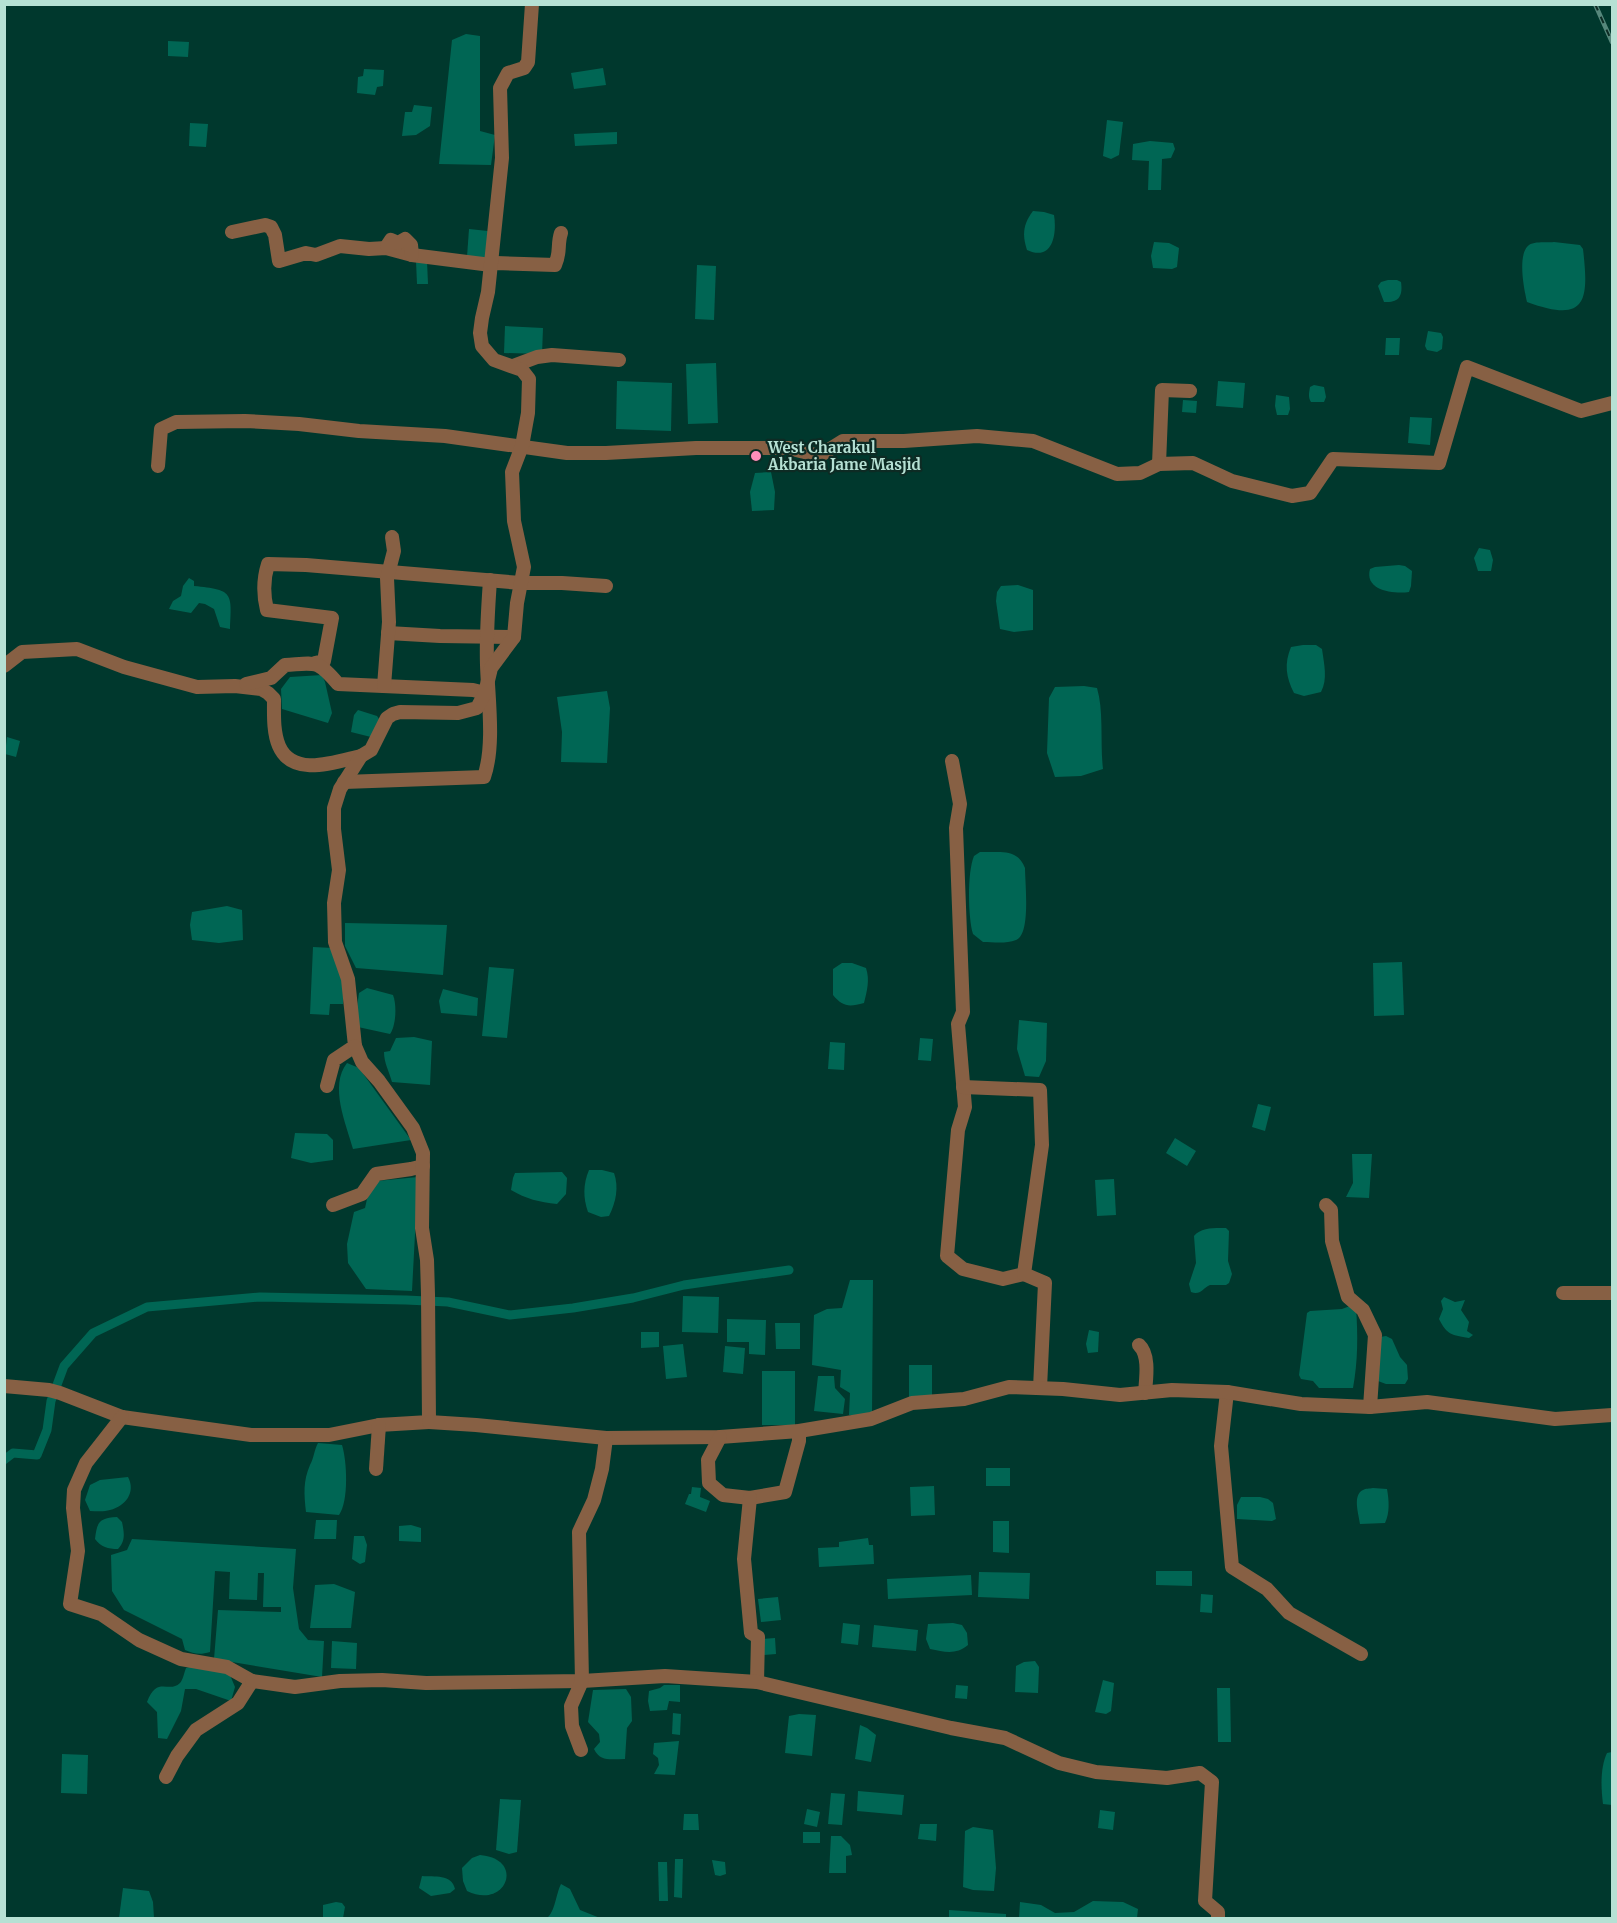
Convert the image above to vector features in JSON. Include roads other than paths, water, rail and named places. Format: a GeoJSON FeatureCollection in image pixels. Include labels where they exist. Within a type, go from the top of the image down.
{"type":"FeatureCollection","features":[{"type":"Feature","properties":{"kind":"street"},"geometry":{"type":"LineString","coordinates":[[4,666],[22,652],[77,649],[124,667],[197,687],[235,686],[261,689],[274,699],[275,730],[279,746],[288,759],[307,766],[361,756],[371,750],[387,718],[393,714],[400,712],[458,713],[477,708],[491,668],[514,637],[524,567],[514,521],[512,472],[522,446],[528,413],[529,379],[522,370],[494,360],[482,346],[480,333],[488,292],[502,158],[500,88],[508,73],[524,68],[528,62],[532,4]]}},
{"type":"Feature","properties":{"kind":"street"},"geometry":{"type":"LineString","coordinates":[[232,232],[265,225],[271,226],[275,235],[279,261],[306,253],[316,255],[340,246],[386,248],[412,255],[491,266],[496,262],[555,265],[560,254],[561,233]]}},
{"type":"Feature","properties":{"kind":"street"},"geometry":{"type":"LineString","coordinates":[[513,366],[537,357],[552,355],[619,360]]}},
{"type":"Feature","properties":{"kind":"street"},"geometry":{"type":"LineString","coordinates":[[158,466],[161,429],[176,422],[245,421],[299,424],[359,431],[445,436],[567,453],[696,448],[789,448],[819,456],[843,441],[904,441],[977,436],[1033,441],[1117,474],[1140,473],[1159,464],[1193,463],[1232,481],[1292,496],[1310,493],[1333,459],[1439,464],[1467,367],[1581,411],[1612,403]]}},
{"type":"Feature","properties":{"kind":"street"},"geometry":{"type":"LineString","coordinates":[[1159,464],[1162,390],[1190,391]]}},
{"type":"Feature","properties":{"kind":"street"},"geometry":{"type":"LineString","coordinates":[[384,686],[389,572],[394,551],[392,537]]}},
{"type":"Feature","properties":{"kind":"street"},"geometry":{"type":"LineString","coordinates":[[235,686],[272,678],[285,665],[324,661],[332,618],[267,610],[264,597],[264,577],[268,564],[306,565],[521,583],[606,586]]}},
{"type":"Feature","properties":{"kind":"street"},"geometry":{"type":"LineString","coordinates":[[344,782],[484,777],[487,769],[489,739],[486,637],[489,580]]}},
{"type":"Feature","properties":{"kind":"street"},"geometry":{"type":"LineString","coordinates":[[388,633],[514,637]]}},
{"type":"Feature","properties":{"kind":"street"},"geometry":{"type":"LineString","coordinates":[[315,663],[324,668],[338,684],[473,690],[486,687]]}},
{"type":"Feature","properties":{"kind":"street"},"geometry":{"type":"LineString","coordinates":[[361,756],[344,782],[334,808],[339,870],[334,903],[334,942],[348,979],[355,1046],[362,1062],[379,1081],[413,1128],[423,1153],[422,1228],[427,1260],[429,1422]]}},
{"type":"Feature","properties":{"kind":"street"},"geometry":{"type":"LineString","coordinates":[[952,761],[960,804],[956,828],[963,1012],[958,1024],[965,1107],[958,1130],[947,1256],[963,1269],[1003,1279],[1024,1274],[1045,1283],[1040,1388]]}},
{"type":"Feature","properties":{"kind":"street"},"geometry":{"type":"LineString","coordinates":[[327,1086],[334,1060],[355,1046]]}},
{"type":"Feature","properties":{"kind":"street"},"geometry":{"type":"LineString","coordinates":[[963,1087],[1040,1090],[1042,1145],[1024,1274]]}},
{"type":"Feature","properties":{"kind":"street"},"geometry":{"type":"LineString","coordinates":[[333,1205],[362,1194],[376,1174],[423,1166]]}},
{"type":"Feature","properties":{"kind":"street"},"geometry":{"type":"LineString","coordinates":[[1326,1205],[1330,1210],[1332,1241],[1348,1297],[1363,1310],[1375,1335],[1370,1407]]}},
{"type":"Feature","properties":{"kind":"street"},"geometry":{"type":"LineString","coordinates":[[1563,1293],[1612,1293]]}},
{"type":"Feature","properties":{"kind":"street"},"geometry":{"type":"LineString","coordinates":[[1139,1345],[1143,1348],[1146,1372],[1145,1393]]}},
{"type":"Feature","properties":{"kind":"street"},"geometry":{"type":"LineString","coordinates":[[4,1386],[54,1391],[122,1417],[251,1436],[329,1435],[379,1425],[429,1422],[606,1438],[720,1437],[799,1431],[871,1419],[912,1403],[964,1400],[1009,1388],[1040,1388],[1120,1395],[1172,1390],[1227,1392],[1301,1404],[1370,1407],[1427,1402],[1555,1419],[1612,1415]]}},
{"type":"Feature","properties":{"kind":"street"},"geometry":{"type":"LineString","coordinates":[[1227,1392],[1221,1446],[1232,1567],[1267,1589],[1289,1613],[1361,1654]]}},
{"type":"Feature","properties":{"kind":"street"},"geometry":{"type":"LineString","coordinates":[[122,1417],[86,1463],[74,1490],[73,1508],[78,1551],[70,1604],[100,1614],[139,1640],[181,1659],[227,1667],[252,1681],[294,1687],[340,1681],[382,1680],[426,1683],[582,1681],[665,1676],[757,1682],[951,1728],[1005,1738],[1059,1763],[1096,1772],[1167,1778],[1200,1773],[1212,1782],[1205,1901],[1218,1912],[1218,1918]]}},
{"type":"Feature","properties":{"kind":"street"},"geometry":{"type":"LineString","coordinates":[[376,1469],[379,1425]]}},
{"type":"Feature","properties":{"kind":"street"},"geometry":{"type":"LineString","coordinates":[[720,1437],[708,1460],[709,1483],[723,1495],[750,1498],[785,1492],[799,1441],[799,1431]]}},
{"type":"Feature","properties":{"kind":"street"},"geometry":{"type":"LineString","coordinates":[[581,1750],[572,1726],[571,1706],[582,1681],[579,1532],[594,1500],[602,1469],[606,1438]]}},
{"type":"Feature","properties":{"kind":"street"},"geometry":{"type":"LineString","coordinates":[[750,1498],[744,1559],[751,1633],[758,1637],[757,1682]]}},
{"type":"Feature","properties":{"kind":"street"},"geometry":{"type":"LineString","coordinates":[[166,1777],[177,1756],[196,1730],[238,1703],[252,1681]]}},
{"type":"Feature","properties":{"kind":"waterway"},"geometry":{"type":"LineString","coordinates":[[4,1460],[13,1453],[37,1455],[47,1430],[51,1401],[64,1366],[93,1333],[147,1307],[260,1297],[406,1300],[448,1302],[510,1315],[573,1308],[633,1298],[684,1285],[789,1270]]}},
{"type":"Feature","properties":{"kind":"railway"},"geometry":{"type":"LineString","coordinates":[[1595,4],[1612,42]]}},
{"type":"Feature","properties":{"kind":"place","name":"West Charakul Akbaria Jame Masjid"},"geometry":{"type":"Point","coordinates":[756,456]}}]}
